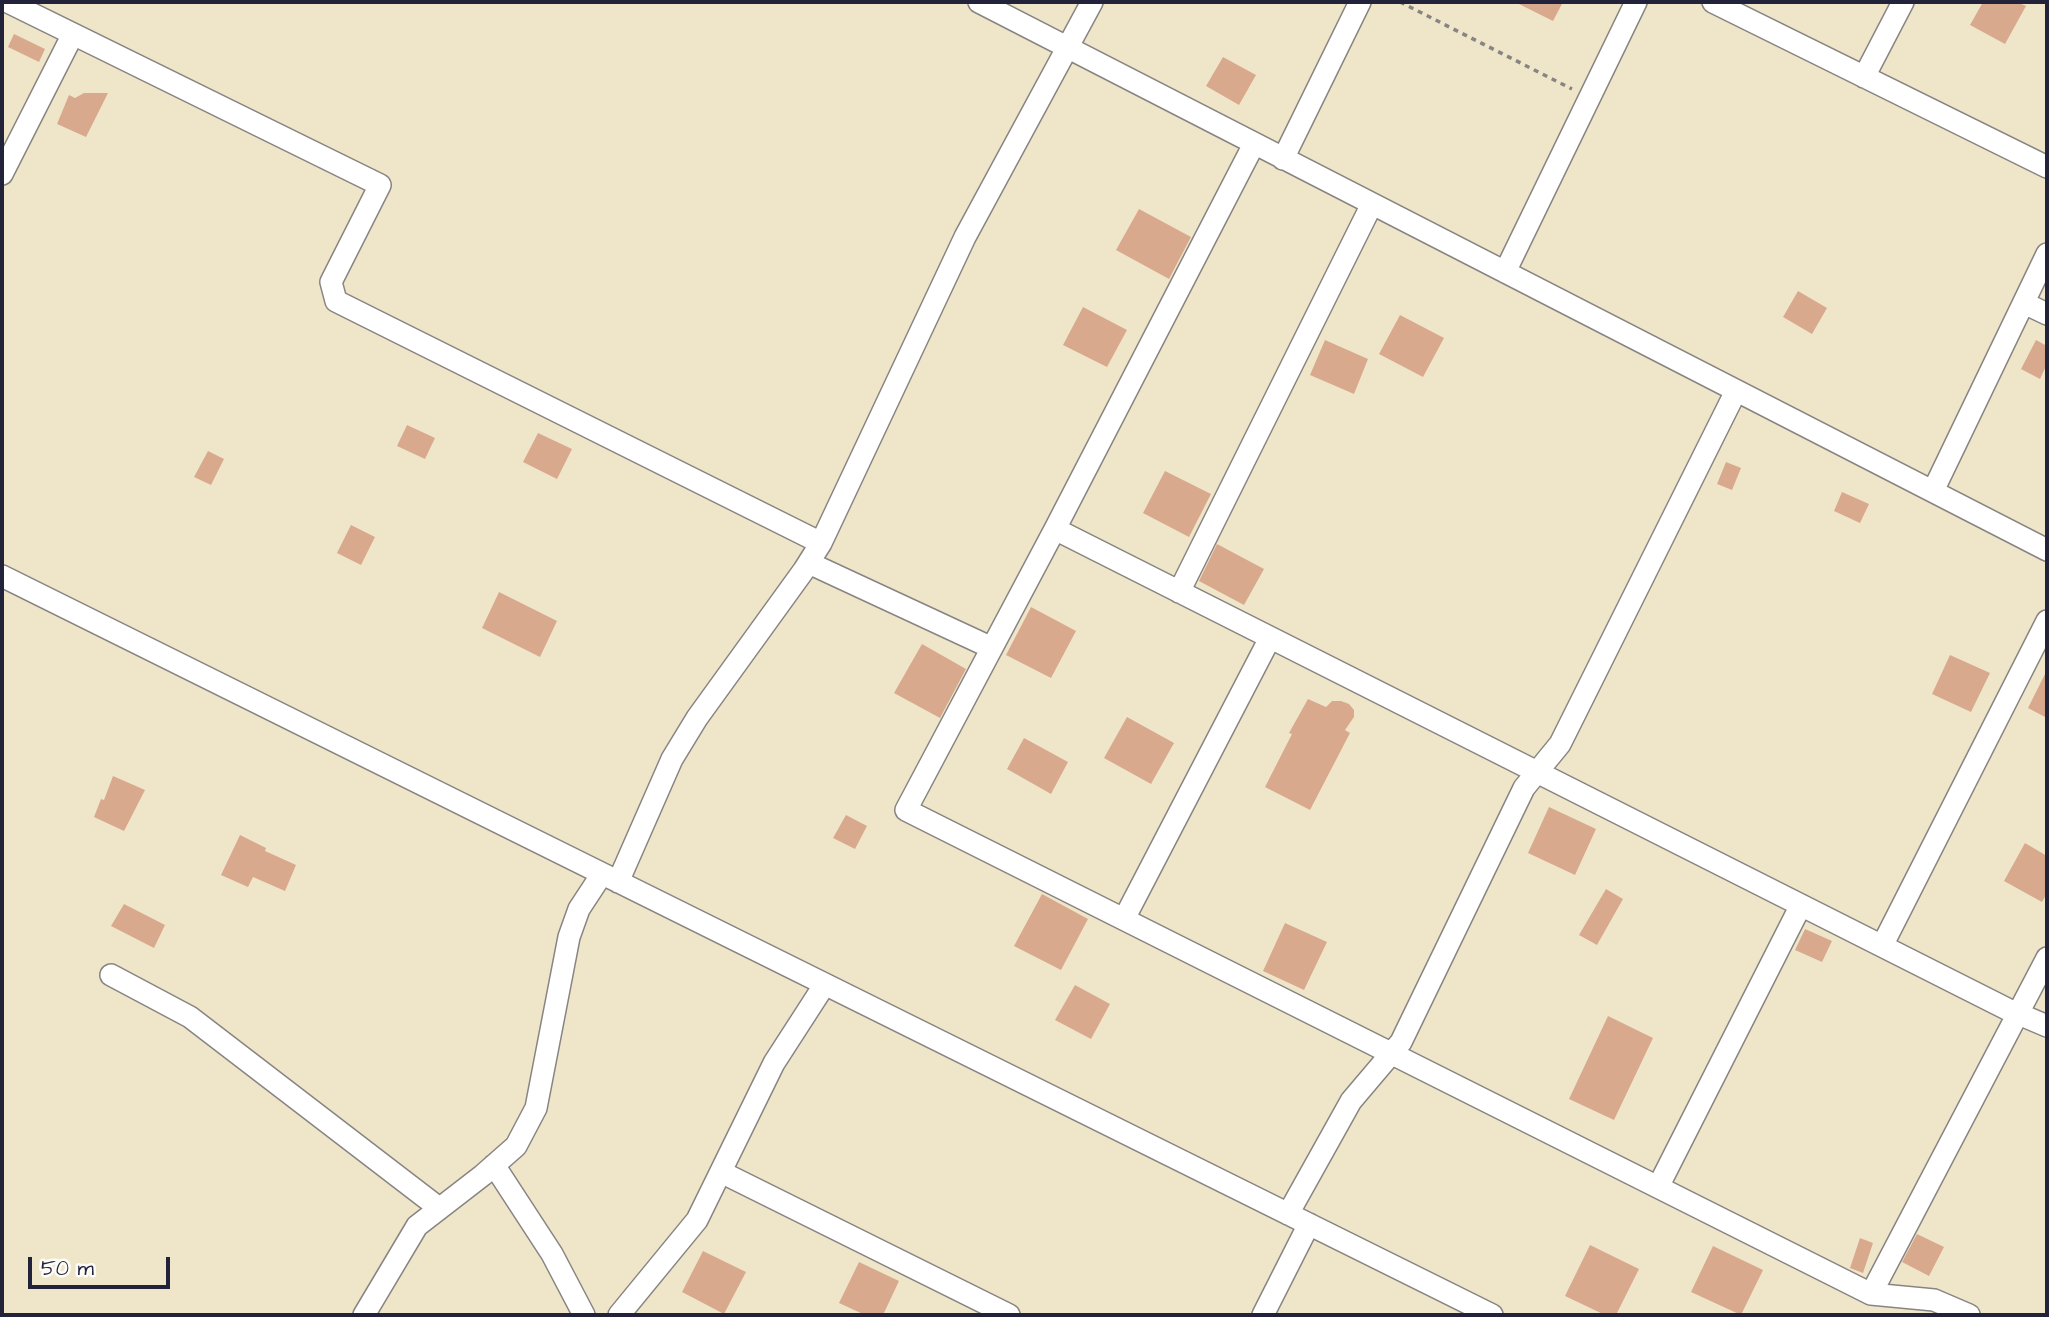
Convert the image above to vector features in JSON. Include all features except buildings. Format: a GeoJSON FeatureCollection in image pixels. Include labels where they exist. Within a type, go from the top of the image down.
{"type":"FeatureCollection","features":[{"type":"Feature","properties":{"kind":"street"},"geometry":{"type":"LineString","coordinates":[[8,2],[380,185],[331,282],[335,301],[821,542]]}},
{"type":"Feature","properties":{"kind":"street"},"geometry":{"type":"LineString","coordinates":[[979,2],[2047,550]]}},
{"type":"Feature","properties":{"kind":"street"},"geometry":{"type":"LineString","coordinates":[[363,1315],[417,1226],[516,1146],[536,1108],[569,937],[579,909],[610,878],[672,759],[697,718],[821,542],[965,237],[1093,2]]}},
{"type":"Feature","properties":{"kind":"street"},"geometry":{"type":"LineString","coordinates":[[1283,159],[1360,2]]}},
{"type":"Feature","properties":{"kind":"street"},"geometry":{"type":"LineString","coordinates":[[1505,272],[1636,2]]}},
{"type":"Feature","properties":{"kind":"street"},"geometry":{"type":"LineString","coordinates":[[1713,2],[2047,167]]}},
{"type":"Feature","properties":{"kind":"street"},"geometry":{"type":"LineString","coordinates":[[1864,77],[1903,2]]}},
{"type":"Feature","properties":{"kind":"street"},"geometry":{"type":"LineString","coordinates":[[2,174],[73,34]]}},
{"type":"Feature","properties":{"kind":"street"},"geometry":{"type":"LineString","coordinates":[[1254,144],[906,810],[1871,1294],[1934,1300],[1969,1315]]}},
{"type":"Feature","properties":{"kind":"street"},"geometry":{"type":"LineString","coordinates":[[1180,592],[1372,204]]}},
{"type":"Feature","properties":{"kind":"street"},"geometry":{"type":"LineString","coordinates":[[1933,491],[2047,254]]}},
{"type":"Feature","properties":{"kind":"street"},"geometry":{"type":"LineString","coordinates":[[2024,303],[2047,314]]}},
{"type":"Feature","properties":{"kind":"street"},"geometry":{"type":"LineString","coordinates":[[1288,1214],[1351,1101],[1401,1042],[1524,788],[1560,744],[1737,391]]}},
{"type":"Feature","properties":{"kind":"street"},"geometry":{"type":"LineString","coordinates":[[1055,529],[1882,946],[2047,1026]]}},
{"type":"Feature","properties":{"kind":"street"},"geometry":{"type":"LineString","coordinates":[[809,562],[992,648]]}},
{"type":"Feature","properties":{"kind":"street"},"geometry":{"type":"LineString","coordinates":[[2,576],[1492,1315]]}},
{"type":"Feature","properties":{"kind":"street"},"geometry":{"type":"LineString","coordinates":[[1882,946],[2047,621]]}},
{"type":"Feature","properties":{"kind":"street"},"geometry":{"type":"LineString","coordinates":[[1124,919],[1270,638]]}},
{"type":"Feature","properties":{"kind":"street"},"geometry":{"type":"LineString","coordinates":[[1658,1188],[1801,905]]}},
{"type":"Feature","properties":{"kind":"street"},"geometry":{"type":"LineString","coordinates":[[1871,1294],[2047,958]]}},
{"type":"Feature","properties":{"kind":"street"},"geometry":{"type":"LineString","coordinates":[[111,975],[190,1017],[439,1208]]}},
{"type":"Feature","properties":{"kind":"street"},"geometry":{"type":"LineString","coordinates":[[619,1315],[697,1220],[774,1063],[825,984]]}},
{"type":"Feature","properties":{"kind":"street"},"geometry":{"type":"LineString","coordinates":[[494,1166],[552,1254],[584,1315]]}},
{"type":"Feature","properties":{"kind":"street"},"geometry":{"type":"LineString","coordinates":[[721,1172],[1009,1315]]}},
{"type":"Feature","properties":{"kind":"street"},"geometry":{"type":"LineString","coordinates":[[1263,1315],[1309,1224]]}},
{"type":"Feature","properties":{"kind":"path"},"geometry":{"type":"LineString","coordinates":[[1400,2],[1589,98]]}}]}
